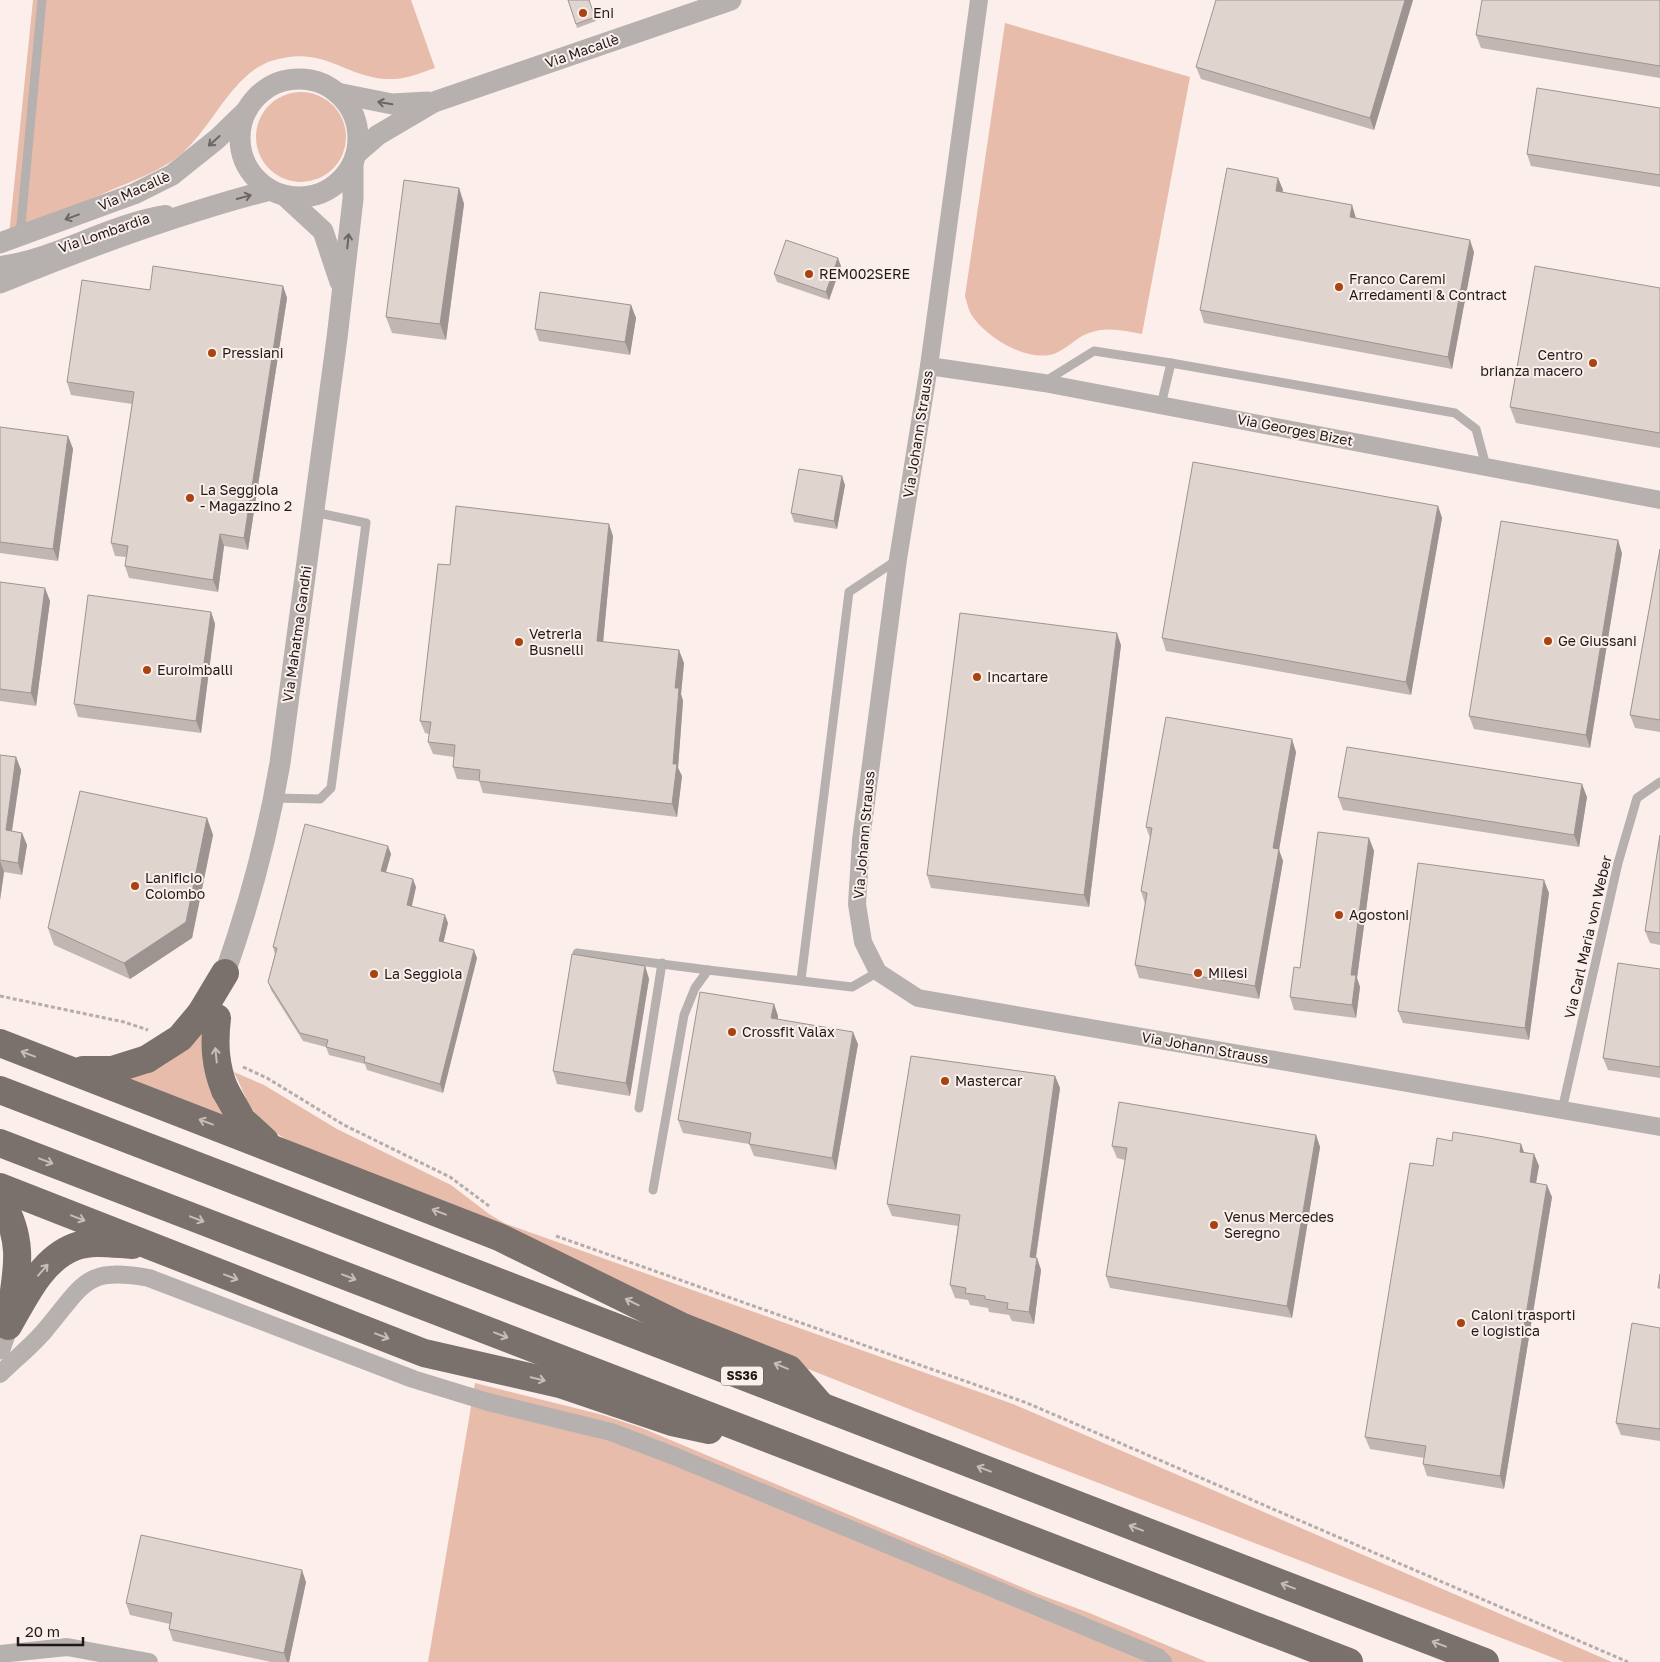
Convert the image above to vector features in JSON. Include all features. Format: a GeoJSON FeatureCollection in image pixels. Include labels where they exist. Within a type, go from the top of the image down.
{"type":"FeatureCollection","features":[{"type":"Feature","properties":{"kind":"highway"},"geometry":{"type":"LineString","coordinates":[[225,973],[209,1016],[218,1070],[225,1090],[242,1120],[263,1139],[286,1153]]}},
{"type":"Feature","properties":{"kind":"highway"},"geometry":{"type":"LineString","coordinates":[[57,1065],[75,1069],[112,1070],[147,1059],[165,1050],[209,1016]]}},
{"type":"Feature","properties":{"kind":"highway"},"geometry":{"type":"LineString","coordinates":[[0,1043],[484,1230],[683,1327],[781,1366],[796,1374],[815,1400],[829,1409]]}},
{"type":"Feature","properties":{"kind":"highway","name":"SS36"},"geometry":{"type":"LineString","coordinates":[[0,1090],[1485,1662]]}},
{"type":"Feature","properties":{"kind":"highway"},"geometry":{"type":"LineString","coordinates":[[0,1143],[1350,1662]]}},
{"type":"Feature","properties":{"kind":"highway"},"geometry":{"type":"LineString","coordinates":[[0,1187],[424,1353],[560,1384],[672,1422],[812,1455]]}},
{"type":"Feature","properties":{"kind":"highway"},"geometry":{"type":"LineString","coordinates":[[0,1200],[10,1216],[17,1238],[19,1262],[4,1337]]}},
{"type":"Feature","properties":{"kind":"highway"},"geometry":{"type":"LineString","coordinates":[[4,1337],[35,1280],[53,1260],[75,1247],[102,1244],[152,1247]]}},
{"type":"Feature","properties":{"kind":"street","name":"Via Macallè"},"geometry":{"type":"LineString","coordinates":[[354,158],[378,135],[434,102],[731,0]]}},
{"type":"Feature","properties":{"kind":"street","name":"Via Johann Strauss"},"geometry":{"type":"LineString","coordinates":[[979,0],[930,366],[898,560],[860,840],[857,904],[863,942],[878,972],[918,998],[1660,1127]]}},
{"type":"Feature","properties":{"kind":"street"},"geometry":{"type":"LineString","coordinates":[[297,80],[318,83],[337,94],[346,103],[356,124],[358,134],[354,158],[342,179],[317,195],[298,198],[277,193],[258,181],[245,162],[241,143],[242,127],[249,108],[255,99],[272,86],[297,80]]}},
{"type":"Feature","properties":{"kind":"street","name":"Via Macallè"},"geometry":{"type":"LineString","coordinates":[[337,94],[392,104],[434,102]]}},
{"type":"Feature","properties":{"kind":"street","name":"Via Macallè"},"geometry":{"type":"LineString","coordinates":[[7,239],[134,194],[172,175],[217,139],[249,108]]}},
{"type":"Feature","properties":{"kind":"street","name":"Via Mahatma Gandhi"},"geometry":{"type":"LineString","coordinates":[[225,973],[253,889],[274,798],[343,290],[353,199],[354,158]]}},
{"type":"Feature","properties":{"kind":"street"},"geometry":{"type":"LineString","coordinates":[[0,283],[54,261],[209,207],[277,193]]}},
{"type":"Feature","properties":{"kind":"street","name":"Via Mahatma Gandhi"},"geometry":{"type":"LineString","coordinates":[[277,193],[323,231],[343,290]]}},
{"type":"Feature","properties":{"kind":"street","name":"Via Lombardia"},"geometry":{"type":"LineString","coordinates":[[0,265],[22,262],[138,218],[209,207]]}},
{"type":"Feature","properties":{"kind":"street","name":"Via Georges Bizet"},"geometry":{"type":"LineString","coordinates":[[930,366],[1044,383],[1660,500]]}},
{"type":"Feature","properties":{"kind":"street"},"geometry":{"type":"LineString","coordinates":[[0,1374],[46,1329],[71,1296],[94,1277],[122,1273],[149,1278],[414,1379],[488,1402],[611,1432],[1010,1595],[1158,1657],[1163,1662]]}},
{"type":"Feature","properties":{"kind":"street"},"geometry":{"type":"LineString","coordinates":[[0,1654],[67,1647],[149,1662]]}},
{"type":"Feature","properties":{"kind":"street"},"geometry":{"type":"LineString","coordinates":[[27,1662],[46,1648]]}},
{"type":"Feature","properties":{"kind":"lane"},"geometry":{"type":"LineString","coordinates":[[7,239],[42,0]]}},
{"type":"Feature","properties":{"kind":"lane"},"geometry":{"type":"LineString","coordinates":[[1044,383],[1094,351],[1455,414],[1476,429],[1486,466]]}},
{"type":"Feature","properties":{"kind":"lane"},"geometry":{"type":"LineString","coordinates":[[1160,405],[1171,363]]}},
{"type":"Feature","properties":{"kind":"lane"},"geometry":{"type":"LineString","coordinates":[[274,798],[320,799],[331,788],[366,523],[314,512]]}},
{"type":"Feature","properties":{"kind":"lane"},"geometry":{"type":"LineString","coordinates":[[801,980],[849,592],[898,560]]}},
{"type":"Feature","properties":{"kind":"lane","name":"Via Carl Maria von Weber"},"geometry":{"type":"LineString","coordinates":[[1562,1110],[1618,863],[1637,798],[1660,782]]}},
{"type":"Feature","properties":{"kind":"lane"},"geometry":{"type":"LineString","coordinates":[[577,953],[852,986],[878,972]]}},
{"type":"Feature","properties":{"kind":"lane"},"geometry":{"type":"LineString","coordinates":[[639,1108],[662,963]]}},
{"type":"Feature","properties":{"kind":"lane"},"geometry":{"type":"LineString","coordinates":[[653,1190],[684,1015],[695,988],[708,970]]}},
{"type":"Feature","properties":{"kind":"path"},"geometry":{"type":"LineString","coordinates":[[0,996],[124,1022],[152,1031]]}},
{"type":"Feature","properties":{"kind":"path"},"geometry":{"type":"LineString","coordinates":[[238,1066],[262,1075],[344,1125],[440,1171],[460,1183],[492,1208]]}},
{"type":"Feature","properties":{"kind":"path"},"geometry":{"type":"LineString","coordinates":[[546,1232],[1028,1403],[1628,1662]]}},
{"type":"Feature","properties":{"kind":"shaded area"},"geometry":{"type":"Polygon","coordinates":[[[33,0],[411,0],[435,68],[395,79],[378,78],[307,56],[271,61],[257,68],[244,78],[191,144],[172,161],[146,175],[9,235],[33,0]]]}},
{"type":"Feature","properties":{"kind":"shaded area"},"geometry":{"type":"Polygon","coordinates":[[[1005,23],[1190,77],[1142,334],[1116,330],[1096,331],[1080,337],[1056,353],[1033,355],[1021,352],[997,339],[978,323],[970,312],[965,296],[1005,23]]]}},
{"type":"Feature","properties":{"kind":"shaded area"},"geometry":{"type":"Polygon","coordinates":[[[301,92],[318,96],[333,105],[342,120],[346,137],[342,154],[333,169],[318,178],[301,182],[284,178],[269,169],[260,154],[256,137],[260,120],[269,105],[284,96],[301,92]]]}},
{"type":"Feature","properties":{"kind":"shaded area"},"geometry":{"type":"Polygon","coordinates":[[[202,1029],[225,1117],[130,1082],[128,1077],[202,1029]]]}},
{"type":"Feature","properties":{"kind":"shaded area"},"geometry":{"type":"Polygon","coordinates":[[[234,1072],[264,1085],[337,1129],[451,1185],[504,1223],[1013,1404],[1612,1662],[1564,1662],[1005,1447],[730,1338],[285,1139],[269,1128],[244,1100],[246,1098],[234,1072]]]}},
{"type":"Feature","properties":{"kind":"shaded area"},"geometry":{"type":"Polygon","coordinates":[[[475,1383],[603,1415],[642,1428],[1038,1594],[1087,1612],[1207,1662],[428,1662],[475,1383]]]}},
{"type":"Feature","properties":{"kind":"building"},"geometry":{"type":"Polygon","coordinates":[[[568,0],[589,0],[595,17],[576,24],[568,0]]]}},
{"type":"Feature","properties":{"kind":"building"},"geometry":{"type":"Polygon","coordinates":[[[1216,0],[1405,0],[1370,118],[1196,67],[1216,0]]]}},
{"type":"Feature","properties":{"kind":"building"},"geometry":{"type":"Polygon","coordinates":[[[1482,0],[1660,0],[1660,66],[1476,35],[1482,0]]]}},
{"type":"Feature","properties":{"kind":"building"},"geometry":{"type":"Polygon","coordinates":[[[1537,88],[1660,108],[1660,175],[1527,154],[1537,88]]]}},
{"type":"Feature","properties":{"kind":"building","name":"Franco Caremi Arredamenti & Contract"},"geometry":{"type":"Polygon","coordinates":[[[1227,168],[1278,178],[1276,191],[1352,205],[1350,217],[1470,240],[1448,357],[1200,310],[1227,168]]]}},
{"type":"Feature","properties":{"kind":"building"},"geometry":{"type":"Polygon","coordinates":[[[404,180],[459,188],[440,324],[386,317],[404,180]]]}},
{"type":"Feature","properties":{"kind":"building","name":"REM002SERE"},"geometry":{"type":"Polygon","coordinates":[[[786,240],[838,258],[826,292],[774,274],[786,240]]]}},
{"type":"Feature","properties":{"kind":"building"},"geometry":{"type":"Polygon","coordinates":[[[153,266],[283,286],[244,538],[220,534],[213,580],[125,566],[128,546],[111,543],[134,392],[67,382],[82,280],[150,290],[153,266]]]}},
{"type":"Feature","properties":{"kind":"building","name":"Centro brianza macero"},"geometry":{"type":"Polygon","coordinates":[[[1535,266],[1660,288],[1660,433],[1510,407],[1535,266]]]}},
{"type":"Feature","properties":{"kind":"building"},"geometry":{"type":"Polygon","coordinates":[[[540,292],[631,305],[625,342],[535,329],[540,292]]]}},
{"type":"Feature","properties":{"kind":"building"},"geometry":{"type":"Polygon","coordinates":[[[0,427],[68,436],[53,549],[0,542],[0,427]]]}},
{"type":"Feature","properties":{"kind":"building"},"geometry":{"type":"Polygon","coordinates":[[[1193,462],[1438,506],[1406,682],[1162,638],[1193,462]]]}},
{"type":"Feature","properties":{"kind":"building"},"geometry":{"type":"Polygon","coordinates":[[[799,469],[842,476],[834,521],[791,513],[799,469]]]}},
{"type":"Feature","properties":{"kind":"building","name":"Vetreria Busnelli"},"geometry":{"type":"Polygon","coordinates":[[[456,506],[609,524],[597,641],[679,650],[675,688],[679,688],[673,764],[677,764],[672,804],[479,781],[480,770],[453,767],[455,745],[428,742],[431,722],[420,721],[438,564],[450,565],[456,506]]]}},
{"type":"Feature","properties":{"kind":"building","name":"Ge Giussani"},"geometry":{"type":"Polygon","coordinates":[[[1501,521],[1618,540],[1586,735],[1469,716],[1501,521]]]}},
{"type":"Feature","properties":{"kind":"building"},"geometry":{"type":"Polygon","coordinates":[[[1660,549],[1660,720],[1630,715],[1660,549]]]}},
{"type":"Feature","properties":{"kind":"building"},"geometry":{"type":"Polygon","coordinates":[[[0,582],[45,588],[31,693],[0,689],[0,582]]]}},
{"type":"Feature","properties":{"kind":"building","name":"Euroimballi"},"geometry":{"type":"Polygon","coordinates":[[[88,595],[211,612],[196,721],[74,704],[88,595]]]}},
{"type":"Feature","properties":{"kind":"building"},"geometry":{"type":"Polygon","coordinates":[[[960,613],[1117,633],[1084,895],[927,875],[960,613]]]}},
{"type":"Feature","properties":{"kind":"building"},"geometry":{"type":"Polygon","coordinates":[[[1166,717],[1292,739],[1273,848],[1279,849],[1255,986],[1135,965],[1147,893],[1141,891],[1152,828],[1146,827],[1166,717]]]}},
{"type":"Feature","properties":{"kind":"building"},"geometry":{"type":"Polygon","coordinates":[[[1347,747],[1582,784],[1574,835],[1338,797],[1347,747]]]}},
{"type":"Feature","properties":{"kind":"building"},"geometry":{"type":"Polygon","coordinates":[[[0,755],[16,757],[6,830],[22,833],[18,863],[0,860],[0,755]]]}},
{"type":"Feature","properties":{"kind":"building","name":"Lanificio Colombo"},"geometry":{"type":"Polygon","coordinates":[[[80,791],[207,818],[186,922],[124,963],[48,928],[80,791]]]}},
{"type":"Feature","properties":{"kind":"building","name":"La Seggiola"},"geometry":{"type":"Polygon","coordinates":[[[305,824],[388,846],[381,871],[413,879],[407,905],[445,915],[439,941],[474,950],[440,1084],[364,1062],[365,1057],[326,1047],[328,1040],[300,1033],[268,982],[277,948],[273,947],[305,824]]]}},
{"type":"Feature","properties":{"kind":"building","name":"Agostoni"},"geometry":{"type":"Polygon","coordinates":[[[1318,832],[1369,838],[1351,975],[1356,975],[1352,1005],[1290,997],[1294,967],[1300,968],[1318,832]]]}},
{"type":"Feature","properties":{"kind":"building"},"geometry":{"type":"Polygon","coordinates":[[[1660,835],[1660,933],[1645,931],[1660,835]]]}},
{"type":"Feature","properties":{"kind":"building"},"geometry":{"type":"Polygon","coordinates":[[[1418,863],[1544,880],[1525,1028],[1398,1011],[1418,863]]]}},
{"type":"Feature","properties":{"kind":"building"},"geometry":{"type":"Polygon","coordinates":[[[572,954],[645,966],[626,1083],[553,1071],[572,954]]]}},
{"type":"Feature","properties":{"kind":"building"},"geometry":{"type":"Polygon","coordinates":[[[1618,963],[1660,969],[1660,1067],[1603,1058],[1618,963]]]}},
{"type":"Feature","properties":{"kind":"building"},"geometry":{"type":"Polygon","coordinates":[[[700,992],[774,1004],[771,1018],[853,1032],[832,1158],[749,1144],[751,1133],[678,1120],[700,992]]]}},
{"type":"Feature","properties":{"kind":"building"},"geometry":{"type":"Polygon","coordinates":[[[911,1056],[1055,1076],[1030,1257],[1037,1258],[1029,1312],[1007,1309],[1008,1303],[985,1299],[985,1296],[965,1293],[966,1288],[950,1285],[960,1215],[887,1204],[911,1056]]]}},
{"type":"Feature","properties":{"kind":"building","name":"Venus Mercedes Seregno"},"geometry":{"type":"Polygon","coordinates":[[[1119,1102],[1316,1135],[1287,1306],[1106,1276],[1127,1148],[1112,1146],[1119,1102]]]}},
{"type":"Feature","properties":{"kind":"building","name":"Caloni trasporti e logistica"},"geometry":{"type":"Polygon","coordinates":[[[1453,1132],[1521,1144],[1520,1152],[1534,1154],[1530,1182],[1547,1185],[1500,1476],[1423,1464],[1426,1446],[1365,1437],[1410,1163],[1433,1166],[1437,1138],[1452,1141],[1453,1132]]]}},
{"type":"Feature","properties":{"kind":"building"},"geometry":{"type":"Polygon","coordinates":[[[1632,1323],[1660,1328],[1660,1429],[1616,1423],[1632,1323]]]}},
{"type":"Feature","properties":{"kind":"building"},"geometry":{"type":"Polygon","coordinates":[[[141,1535],[302,1570],[284,1653],[169,1629],[172,1613],[126,1603],[141,1535]]]}},
{"type":"Feature","properties":{"kind":"place","name":"Eni"},"geometry":{"type":"Point","coordinates":[583,13]}},
{"type":"Feature","properties":{"kind":"place","name":"REM002SERE"},"geometry":{"type":"Point","coordinates":[809,274]}},
{"type":"Feature","properties":{"kind":"place","name":"Franco Caremi Arredamenti & Contract"},"geometry":{"type":"Point","coordinates":[1339,287]}},
{"type":"Feature","properties":{"kind":"place","name":"Pressiani"},"geometry":{"type":"Point","coordinates":[212,353]}},
{"type":"Feature","properties":{"kind":"place","name":"Centro brianza macero"},"geometry":{"type":"Point","coordinates":[1593,363]}},
{"type":"Feature","properties":{"kind":"place","name":"La Seggiola - Magazzino 2"},"geometry":{"type":"Point","coordinates":[190,498]}},
{"type":"Feature","properties":{"kind":"place","name":"Ge Giussani"},"geometry":{"type":"Point","coordinates":[1548,641]}},
{"type":"Feature","properties":{"kind":"place","name":"Vetreria Busnelli"},"geometry":{"type":"Point","coordinates":[519,642]}},
{"type":"Feature","properties":{"kind":"place","name":"Euroimballi"},"geometry":{"type":"Point","coordinates":[147,670]}},
{"type":"Feature","properties":{"kind":"place","name":"Incartare"},"geometry":{"type":"Point","coordinates":[977,677]}},
{"type":"Feature","properties":{"kind":"place","name":"Lanificio Colombo"},"geometry":{"type":"Point","coordinates":[135,886]}},
{"type":"Feature","properties":{"kind":"place","name":"Agostoni"},"geometry":{"type":"Point","coordinates":[1339,915]}},
{"type":"Feature","properties":{"kind":"place","name":"Milesi"},"geometry":{"type":"Point","coordinates":[1198,973]}},
{"type":"Feature","properties":{"kind":"place","name":"La Seggiola"},"geometry":{"type":"Point","coordinates":[374,974]}},
{"type":"Feature","properties":{"kind":"place","name":"Crossfit Valax"},"geometry":{"type":"Point","coordinates":[732,1032]}},
{"type":"Feature","properties":{"kind":"place","name":"Mastercar"},"geometry":{"type":"Point","coordinates":[945,1081]}},
{"type":"Feature","properties":{"kind":"place","name":"Venus Mercedes Seregno"},"geometry":{"type":"Point","coordinates":[1214,1225]}},
{"type":"Feature","properties":{"kind":"place","name":"Caloni trasporti e logistica"},"geometry":{"type":"Point","coordinates":[1461,1323]}}]}
